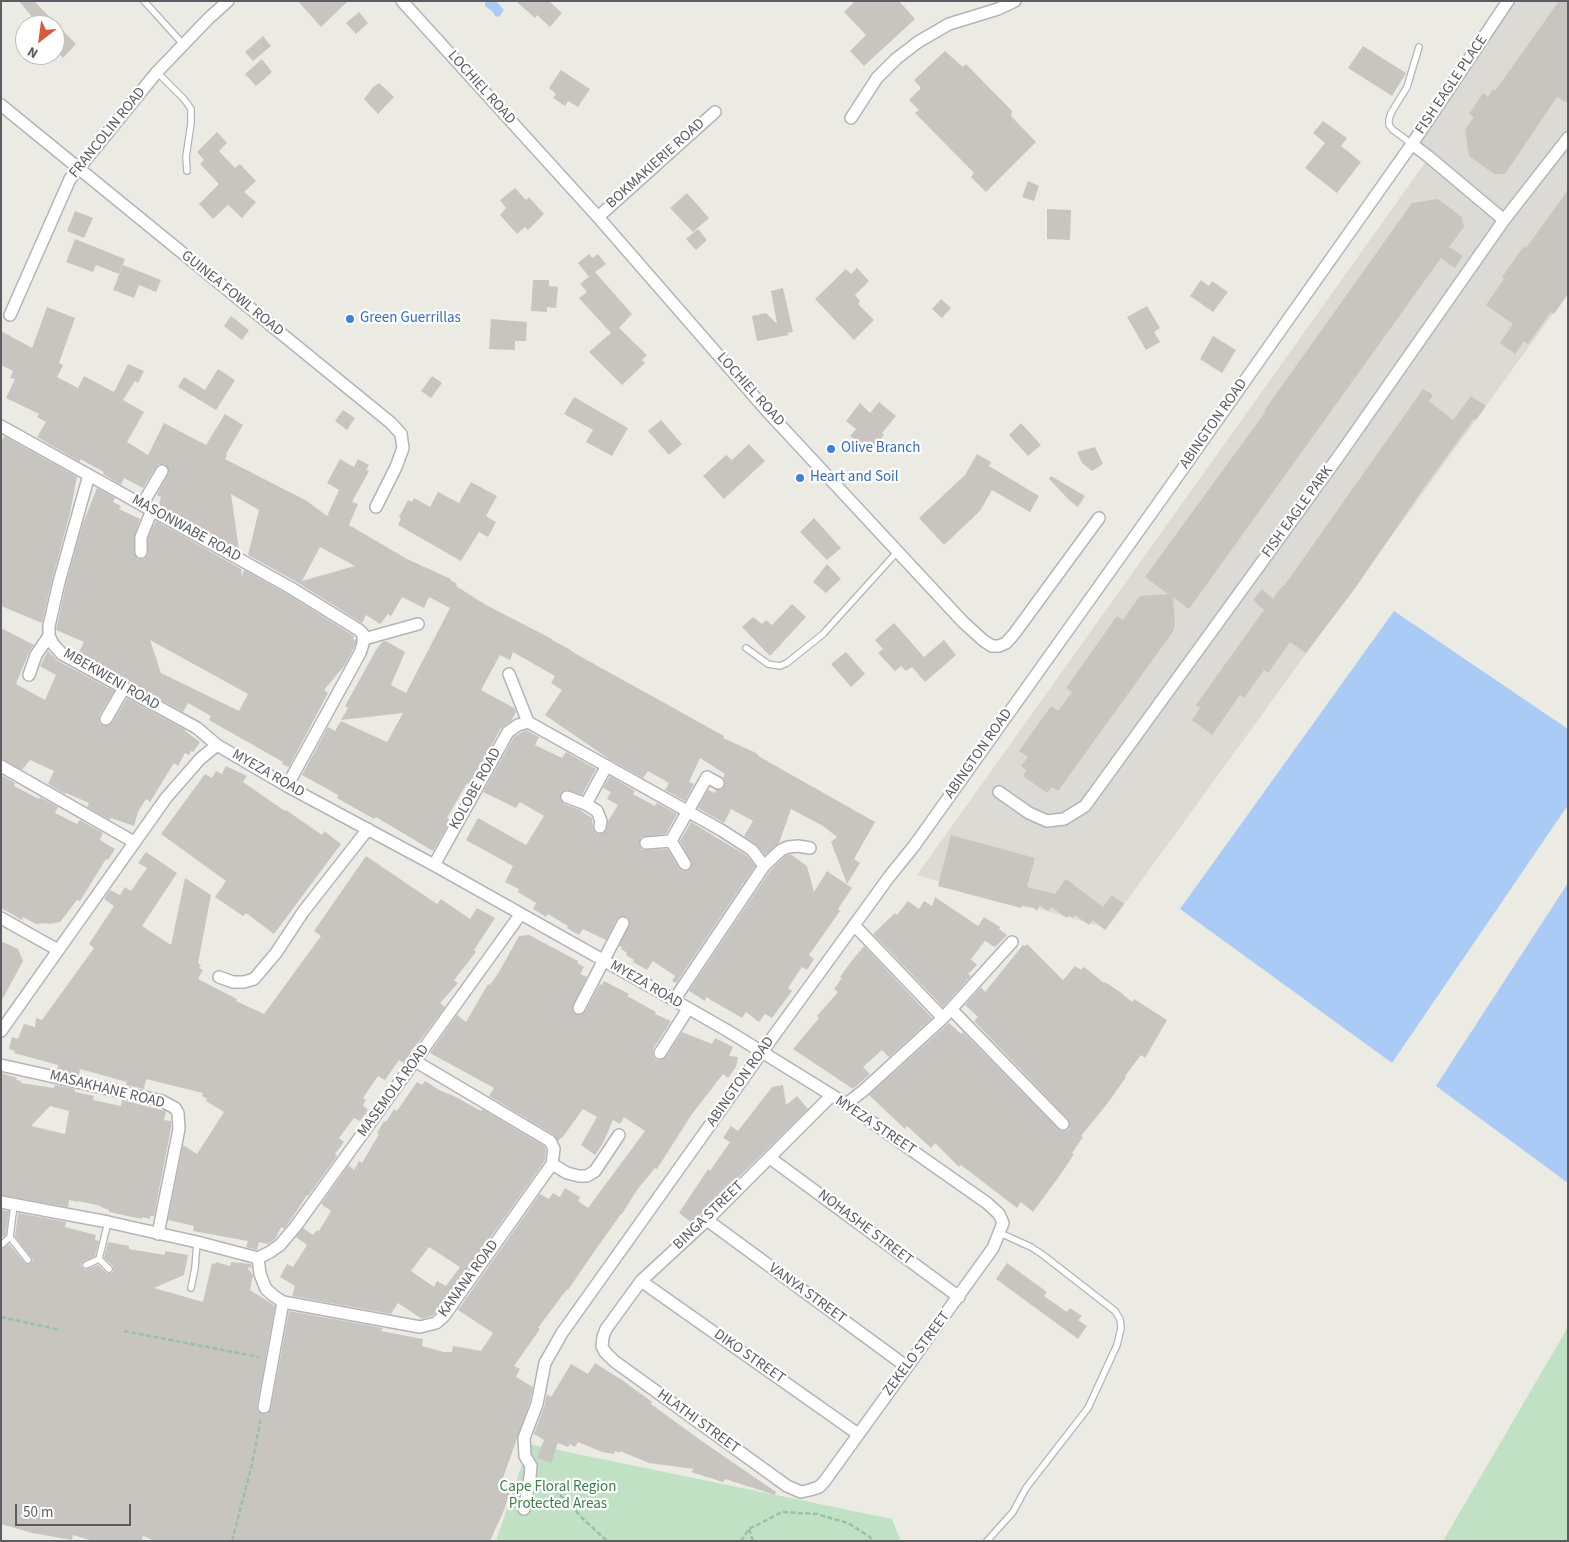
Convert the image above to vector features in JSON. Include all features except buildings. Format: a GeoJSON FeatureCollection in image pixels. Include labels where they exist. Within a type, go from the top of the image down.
{"type":"FeatureCollection","features":[{"type":"Feature","properties":{"kind":"street","name":"FRANCOLIN ROAD"},"geometry":{"type":"LineString","coordinates":[[10,316],[70,179],[157,72],[228,1]]}},
{"type":"Feature","properties":{"kind":"street","name":"LOCHIEL ROAD"},"geometry":{"type":"LineString","coordinates":[[402,1],[598,216],[766,410],[984,641],[992,646],[1006,643],[1099,518]]}},
{"type":"Feature","properties":{"kind":"street"},"geometry":{"type":"LineString","coordinates":[[851,118],[877,78],[896,59],[918,42],[950,24],[998,9],[1015,1]]}},
{"type":"Feature","properties":{"kind":"street","name":"FISH EAGLE PLACE"},"geometry":{"type":"LineString","coordinates":[[1504,220],[1412,144],[1508,1]]}},
{"type":"Feature","properties":{"kind":"street","name":"GUINEA FOWL ROAD"},"geometry":{"type":"LineString","coordinates":[[1,105],[392,423],[401,434],[403,448],[396,467],[376,507]]}},
{"type":"Feature","properties":{"kind":"street","name":"BOKMAKIERIE ROAD"},"geometry":{"type":"LineString","coordinates":[[598,216],[715,112]]}},
{"type":"Feature","properties":{"kind":"street","name":"FISH EAGLE PARK"},"geometry":{"type":"LineString","coordinates":[[999,792],[1029,813],[1047,821],[1064,819],[1085,806],[1341,453],[1504,220],[1568,138]]}},
{"type":"Feature","properties":{"kind":"street","name":"ABINGTON ROAD"},"geometry":{"type":"LineString","coordinates":[[530,1476],[531,1466],[525,1456],[524,1438],[537,1404],[545,1363],[562,1333],[762,1052],[920,838],[1412,144]]}},
{"type":"Feature","properties":{"kind":"street","name":"MASONWABE ROAD"},"geometry":{"type":"LineString","coordinates":[[1,426],[291,588],[359,630],[364,639]]}},
{"type":"Feature","properties":{"kind":"street"},"geometry":{"type":"LineString","coordinates":[[141,552],[141,537],[147,507],[162,471]]}},
{"type":"Feature","properties":{"kind":"street","name":"MBEKWENI ROAD"},"geometry":{"type":"LineString","coordinates":[[89,475],[59,582],[49,626],[49,636],[62,654],[197,728],[217,745]]}},
{"type":"Feature","properties":{"kind":"street"},"geometry":{"type":"LineString","coordinates":[[287,786],[360,654],[364,639],[418,624]]}},
{"type":"Feature","properties":{"kind":"street"},"geometry":{"type":"LineString","coordinates":[[29,675],[36,655],[49,636]]}},
{"type":"Feature","properties":{"kind":"street"},"geometry":{"type":"LineString","coordinates":[[509,674],[528,722],[721,830],[752,850],[764,866]]}},
{"type":"Feature","properties":{"kind":"street"},"geometry":{"type":"LineString","coordinates":[[106,719],[124,688]]}},
{"type":"Feature","properties":{"kind":"street","name":"KOLOBE ROAD"},"geometry":{"type":"LineString","coordinates":[[434,865],[508,732],[528,722]]}},
{"type":"Feature","properties":{"kind":"street","name":"MYEZA ROAD"},"geometry":{"type":"LineString","coordinates":[[1,1031],[134,842],[183,777],[217,745],[287,786],[434,865],[674,1000],[762,1052]]}},
{"type":"Feature","properties":{"kind":"street"},"geometry":{"type":"LineString","coordinates":[[1,766],[134,842]]}},
{"type":"Feature","properties":{"kind":"street"},"geometry":{"type":"LineString","coordinates":[[586,804],[606,767]]}},
{"type":"Feature","properties":{"kind":"street"},"geometry":{"type":"LineString","coordinates":[[671,841],[688,812],[703,775],[718,783]]}},
{"type":"Feature","properties":{"kind":"street"},"geometry":{"type":"LineString","coordinates":[[567,797],[586,804],[597,811],[601,821],[600,827]]}},
{"type":"Feature","properties":{"kind":"street"},"geometry":{"type":"LineString","coordinates":[[219,977],[234,982],[254,979],[276,953],[303,912],[368,829]]}},
{"type":"Feature","properties":{"kind":"street"},"geometry":{"type":"LineString","coordinates":[[646,844],[671,841]]}},
{"type":"Feature","properties":{"kind":"street"},"geometry":{"type":"LineString","coordinates":[[671,841],[685,864]]}},
{"type":"Feature","properties":{"kind":"street"},"geometry":{"type":"LineString","coordinates":[[674,1000],[764,866],[781,850],[788,847],[810,848]]}},
{"type":"Feature","properties":{"kind":"street","name":"MASEMOLA ROAD"},"geometry":{"type":"LineString","coordinates":[[258,1258],[280,1245],[296,1226],[520,915]]}},
{"type":"Feature","properties":{"kind":"street"},"geometry":{"type":"LineString","coordinates":[[1,918],[58,950]]}},
{"type":"Feature","properties":{"kind":"street","name":"MYEZA ROAD"},"geometry":{"type":"LineString","coordinates":[[579,1008],[623,923]]}},
{"type":"Feature","properties":{"kind":"street"},"geometry":{"type":"LineString","coordinates":[[854,925],[1063,1124]]}},
{"type":"Feature","properties":{"kind":"street"},"geometry":{"type":"LineString","coordinates":[[846,1104],[863,1092],[947,1014],[1012,942]]}},
{"type":"Feature","properties":{"kind":"street","name":"MYEZA ROAD"},"geometry":{"type":"LineString","coordinates":[[660,1053],[688,1009]]}},
{"type":"Feature","properties":{"kind":"street","name":"MYEZA STREET"},"geometry":{"type":"LineString","coordinates":[[762,1052],[846,1104],[987,1203],[999,1214],[1003,1223],[1000,1233]]}},
{"type":"Feature","properties":{"kind":"street"},"geometry":{"type":"LineString","coordinates":[[415,1061],[550,1141],[554,1149],[552,1164],[567,1174],[587,1176],[595,1171],[619,1136]]}},
{"type":"Feature","properties":{"kind":"street","name":"MASAKHANE ROAD"},"geometry":{"type":"LineString","coordinates":[[1,1065],[162,1101],[175,1108],[178,1113],[179,1129],[158,1234]]}},
{"type":"Feature","properties":{"kind":"street","name":"BINGA STREET"},"geometry":{"type":"LineString","coordinates":[[602,1346],[602,1338],[606,1329],[640,1281],[707,1220],[831,1096]]}},
{"type":"Feature","properties":{"kind":"street","name":"NOHASHE STREET"},"geometry":{"type":"LineString","coordinates":[[770,1158],[959,1298]]}},
{"type":"Feature","properties":{"kind":"street","name":"KANANA ROAD"},"geometry":{"type":"LineString","coordinates":[[258,1258],[260,1274],[266,1289],[283,1302],[420,1327],[436,1323],[444,1316],[552,1164]]}},
{"type":"Feature","properties":{"kind":"street"},"geometry":{"type":"LineString","coordinates":[[1,1202],[108,1222],[198,1242],[258,1258]]}},
{"type":"Feature","properties":{"kind":"street","name":"VANYA STREET"},"geometry":{"type":"LineString","coordinates":[[707,1220],[907,1367]]}},
{"type":"Feature","properties":{"kind":"street","name":"ZEKELO STREET"},"geometry":{"type":"LineString","coordinates":[[801,1492],[819,1487],[824,1482],[959,1298],[993,1248],[1000,1233]]}},
{"type":"Feature","properties":{"kind":"street","name":"DIKO STREET"},"geometry":{"type":"LineString","coordinates":[[640,1281],[858,1434]]}},
{"type":"Feature","properties":{"kind":"street"},"geometry":{"type":"LineString","coordinates":[[264,1407],[283,1302]]}},
{"type":"Feature","properties":{"kind":"street","name":"HLATHI STREET"},"geometry":{"type":"LineString","coordinates":[[602,1346],[614,1362],[787,1486],[801,1492]]}},
{"type":"Feature","properties":{"kind":"street"},"geometry":{"type":"LineString","coordinates":[[524,1509],[530,1476]]}},
{"type":"Feature","properties":{"kind":"lane"},"geometry":{"type":"LineString","coordinates":[[144,1],[183,44]]}},
{"type":"Feature","properties":{"kind":"lane"},"geometry":{"type":"LineString","coordinates":[[1412,144],[1393,130],[1389,125],[1389,120],[1407,87],[1419,47]]}},
{"type":"Feature","properties":{"kind":"lane"},"geometry":{"type":"LineString","coordinates":[[157,72],[184,99],[191,109],[186,157],[187,172]]}},
{"type":"Feature","properties":{"kind":"lane"},"geometry":{"type":"LineString","coordinates":[[746,648],[768,664],[780,666],[787,663],[823,634],[898,551]]}},
{"type":"Feature","properties":{"kind":"lane"},"geometry":{"type":"LineString","coordinates":[[1,1245],[10,1237],[14,1205]]}},
{"type":"Feature","properties":{"kind":"lane"},"geometry":{"type":"LineString","coordinates":[[99,1259],[108,1222]]}},
{"type":"Feature","properties":{"kind":"lane"},"geometry":{"type":"LineString","coordinates":[[987,1541],[1013,1512],[1026,1488],[1088,1408],[1114,1353],[1122,1328],[1120,1319],[1115,1311],[1043,1255],[1000,1233]]}},
{"type":"Feature","properties":{"kind":"lane"},"geometry":{"type":"LineString","coordinates":[[10,1237],[28,1260]]}},
{"type":"Feature","properties":{"kind":"lane"},"geometry":{"type":"LineString","coordinates":[[191,1288],[198,1242]]}},
{"type":"Feature","properties":{"kind":"lane"},"geometry":{"type":"LineString","coordinates":[[86,1265],[99,1259]]}},
{"type":"Feature","properties":{"kind":"lane"},"geometry":{"type":"LineString","coordinates":[[99,1259],[109,1269]]}},
{"type":"Feature","properties":{"kind":"path"},"geometry":{"type":"LineString","coordinates":[[1,1317],[60,1330]]}},
{"type":"Feature","properties":{"kind":"path"},"geometry":{"type":"LineString","coordinates":[[124,1331],[273,1360]]}},
{"type":"Feature","properties":{"kind":"path"},"geometry":{"type":"LineString","coordinates":[[232,1541],[252,1464],[264,1407]]}},
{"type":"Feature","properties":{"kind":"path"},"geometry":{"type":"LineString","coordinates":[[530,1476],[555,1491],[607,1541]]}},
{"type":"Feature","properties":{"kind":"path"},"geometry":{"type":"LineString","coordinates":[[741,1541],[749,1529],[782,1512],[817,1514],[848,1523],[870,1537],[872,1541]]}},
{"type":"Feature","properties":{"kind":"path"},"geometry":{"type":"LineString","coordinates":[[749,1529],[753,1541]]}},
{"type":"Feature","properties":{"kind":"shaded area"},"geometry":{"type":"Polygon","coordinates":[[[1508,1],[1568,1],[1568,293],[1107,928],[917,875],[1429,157],[1412,144],[1508,1]]]}},
{"type":"Feature","properties":{"kind":"green space"},"geometry":{"type":"Polygon","coordinates":[[[1568,1327],[1568,1541],[1443,1541],[1568,1327]]]}},
{"type":"Feature","properties":{"kind":"green space","name":"Cape Floral Region Protected Areas"},"geometry":{"type":"Polygon","coordinates":[[[529,1444],[892,1519],[901,1541],[496,1541],[529,1444]]]}},
{"type":"Feature","properties":{"kind":"water"},"geometry":{"type":"Polygon","coordinates":[[[485,1],[496,1],[504,10],[499,17],[495,16],[485,6],[485,1]]]}},
{"type":"Feature","properties":{"kind":"water"},"geometry":{"type":"Polygon","coordinates":[[[1394,611],[1568,729],[1568,805],[1392,1063],[1180,909],[1394,611]]]}},
{"type":"Feature","properties":{"kind":"water"},"geometry":{"type":"Polygon","coordinates":[[[1568,883],[1568,1183],[1436,1086],[1568,883]]]}},
{"type":"Feature","properties":{"kind":"place","name":"Green Guerrillas"},"geometry":{"type":"Point","coordinates":[350,319]}},
{"type":"Feature","properties":{"kind":"place","name":"Olive Branch"},"geometry":{"type":"Point","coordinates":[831,449]}},
{"type":"Feature","properties":{"kind":"place","name":"Heart and Soil"},"geometry":{"type":"Point","coordinates":[800,478]}}]}
